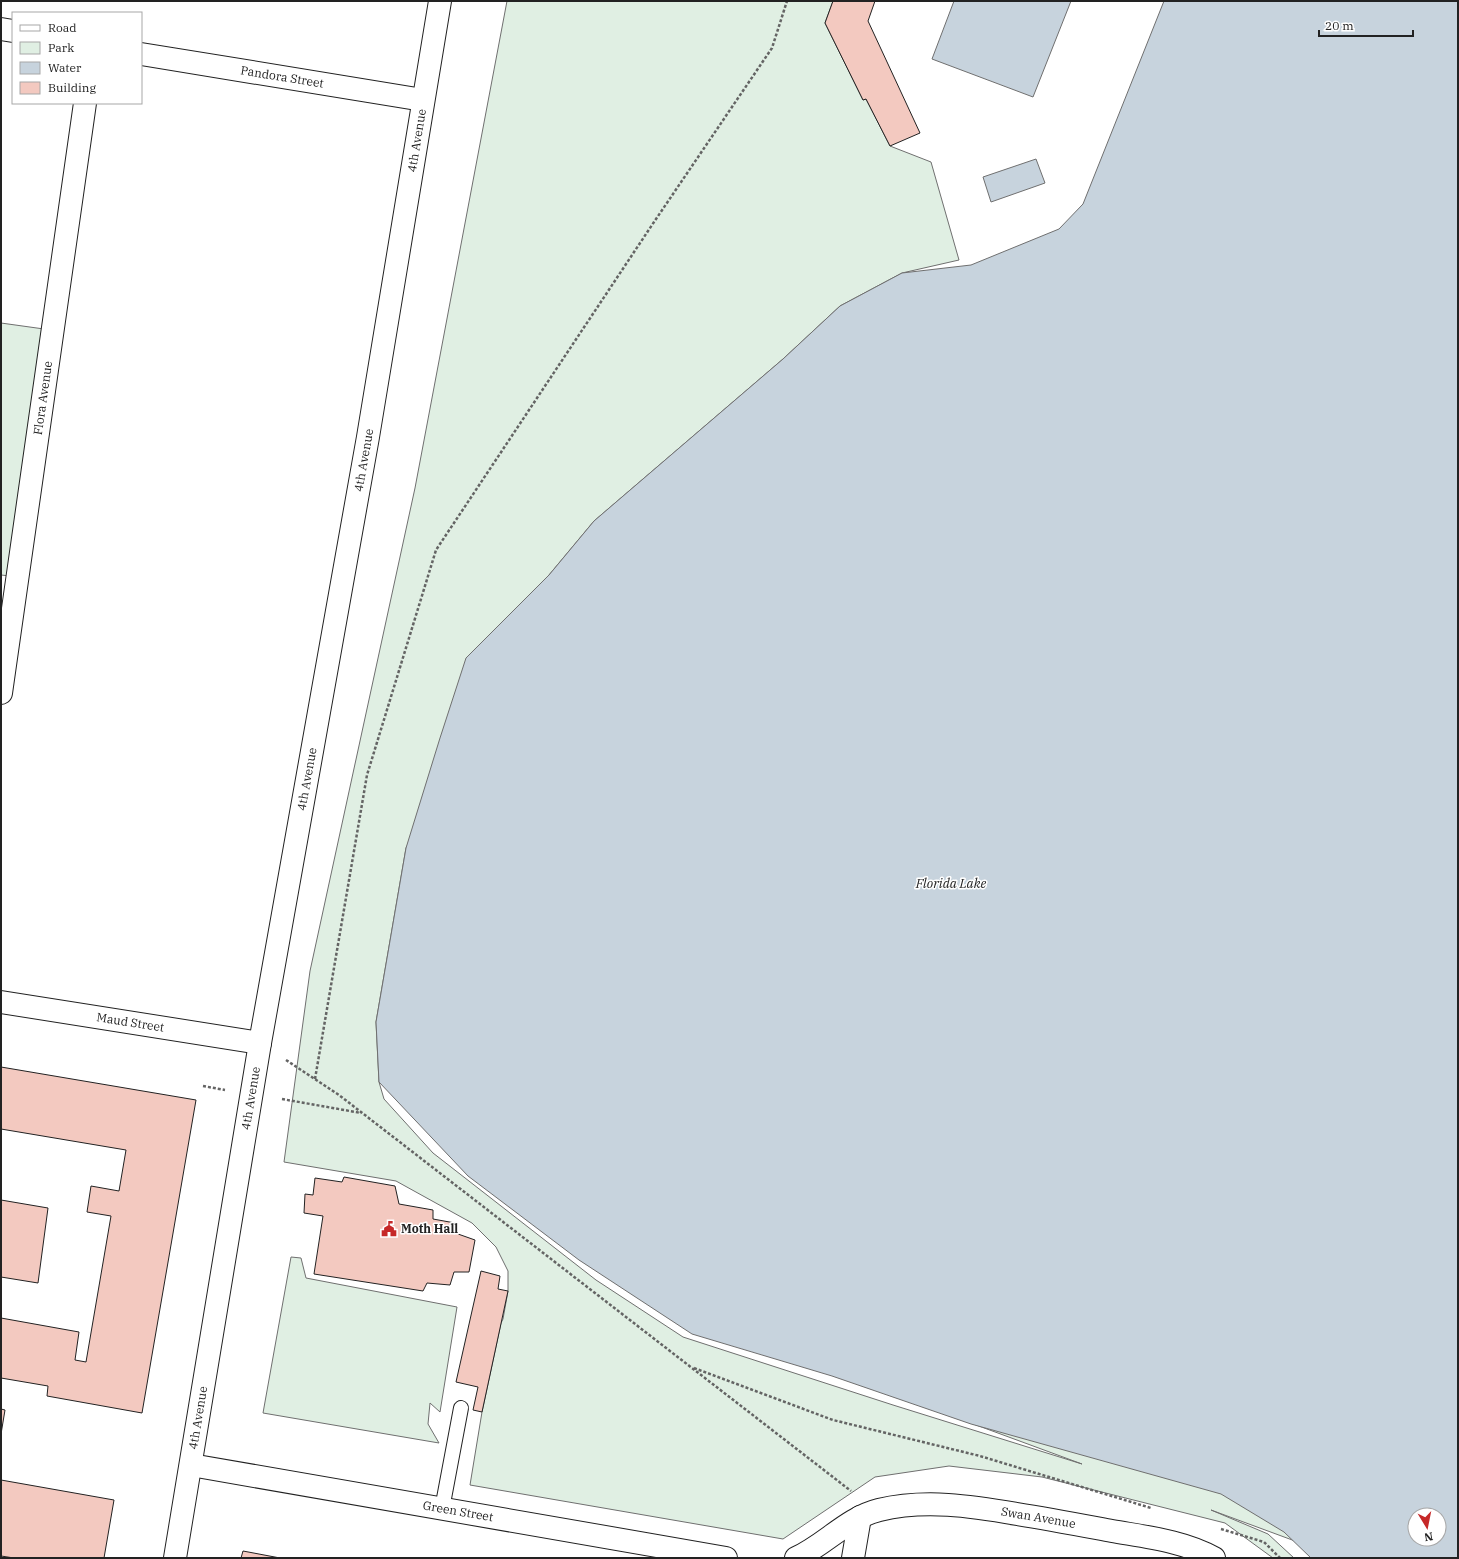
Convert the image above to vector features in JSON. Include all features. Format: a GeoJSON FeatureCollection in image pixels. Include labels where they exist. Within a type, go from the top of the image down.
{"type":"FeatureCollection","features":[{"type":"Feature","properties":{"kind":"street","name":"4th Avenue"},"geometry":{"type":"LineString","coordinates":[[175,1558],[260,1042],[368,437],[440,1]]}},
{"type":"Feature","properties":{"kind":"street"},"geometry":{"type":"LineString","coordinates":[[1,29],[12,31]]}},
{"type":"Feature","properties":{"kind":"street","name":"Pandora Street"},"geometry":{"type":"LineString","coordinates":[[142,54],[423,100]]}},
{"type":"Feature","properties":{"kind":"street","name":"Flora Avenue"},"geometry":{"type":"LineString","coordinates":[[1,693],[85,104]]}},
{"type":"Feature","properties":{"kind":"street","name":"Maud Street"},"geometry":{"type":"LineString","coordinates":[[1,1002],[260,1042]]}},
{"type":"Feature","properties":{"kind":"street","name":"Green Street"},"geometry":{"type":"LineString","coordinates":[[191,1465],[726,1558]]}},
{"type":"Feature","properties":{"kind":"street","name":"Swan Avenue"},"geometry":{"type":"LineString","coordinates":[[868,1514],[924,1504],[965,1505],[1062,1521],[1171,1543],[1203,1552],[1214,1558]]}},
{"type":"Feature","properties":{"kind":"street"},"geometry":{"type":"LineString","coordinates":[[796,1558],[807,1553],[868,1514]]}},
{"type":"Feature","properties":{"kind":"street"},"geometry":{"type":"LineString","coordinates":[[853,1558],[868,1514]]}},
{"type":"Feature","properties":{"kind":"lane"},"geometry":{"type":"LineString","coordinates":[[442,1509],[461,1408]]}},
{"type":"Feature","properties":{"kind":"path"},"geometry":{"type":"LineString","coordinates":[[315,1079],[367,775],[436,550],[654,222],[772,48],[787,1]]}},
{"type":"Feature","properties":{"kind":"path"},"geometry":{"type":"LineString","coordinates":[[260,1042],[339,1095],[691,1367],[868,1514]]}},
{"type":"Feature","properties":{"kind":"path"},"geometry":{"type":"LineString","coordinates":[[202,1086],[225,1090]]}},
{"type":"Feature","properties":{"kind":"path"},"geometry":{"type":"LineString","coordinates":[[282,1099],[362,1113]]}},
{"type":"Feature","properties":{"kind":"path"},"geometry":{"type":"LineString","coordinates":[[691,1367],[833,1420],[980,1456],[1152,1508]]}},
{"type":"Feature","properties":{"kind":"path"},"geometry":{"type":"LineString","coordinates":[[1219,1528],[1264,1542],[1280,1558]]}},
{"type":"Feature","properties":{"kind":"green space"},"geometry":{"type":"Polygon","coordinates":[[[507,1],[833,1],[825,23],[863,100],[866,99],[890,146],[931,162],[959,260],[902,273],[840,306],[783,359],[594,521],[549,575],[406,848],[376,1022],[379,1082],[384,1099],[433,1153],[596,1280],[683,1337],[1082,1464],[691,1320],[385,1022],[1341,1558],[1211,1510],[1268,1534],[1294,1558],[1273,1558],[1225,1523],[1042,1477],[949,1466],[875,1477],[783,1539],[470,1485],[482,1412],[508,1291],[508,1271],[496,1247],[472,1223],[396,1181],[284,1162],[310,971],[415,488],[507,1]]]}},
{"type":"Feature","properties":{"kind":"green space"},"geometry":{"type":"Polygon","coordinates":[[[1,323],[44,329],[10,576],[1,575],[1,323]]]}},
{"type":"Feature","properties":{"kind":"green space"},"geometry":{"type":"Polygon","coordinates":[[[291,1257],[301,1258],[306,1278],[457,1307],[440,1412],[430,1403],[428,1424],[439,1443],[263,1413],[291,1257]]]}},
{"type":"Feature","properties":{"kind":"water"},"geometry":{"type":"Polygon","coordinates":[[[954,1],[1071,1],[1033,97],[932,59],[954,1]]]}},
{"type":"Feature","properties":{"kind":"water","name":"Florida Lake"},"geometry":{"type":"Polygon","coordinates":[[[1164,1],[1458,1],[1458,1558],[1311,1558],[1284,1532],[1221,1494],[971,1424],[832,1376],[692,1334],[579,1260],[468,1176],[379,1082],[376,1022],[406,848],[466,658],[549,575],[594,521],[783,359],[840,306],[902,273],[971,265],[1059,229],[1083,204],[1164,1]]]}},
{"type":"Feature","properties":{"kind":"water"},"geometry":{"type":"Polygon","coordinates":[[[1036,159],[1045,183],[991,202],[983,177],[1036,159]]]}},
{"type":"Feature","properties":{"kind":"building"},"geometry":{"type":"Polygon","coordinates":[[[833,1],[875,1],[868,21],[920,133],[890,146],[866,99],[863,100],[825,23],[833,1]]]}},
{"type":"Feature","properties":{"kind":"building"},"geometry":{"type":"Polygon","coordinates":[[[1,1067],[196,1100],[142,1413],[47,1396],[48,1386],[1,1378],[1,1318],[79,1332],[75,1360],[86,1362],[111,1216],[87,1212],[91,1186],[119,1191],[126,1150],[1,1129],[1,1067]]]}},
{"type":"Feature","properties":{"kind":"building","name":"Moth Hall"},"geometry":{"type":"Polygon","coordinates":[[[344,1177],[395,1186],[399,1204],[433,1210],[433,1219],[455,1223],[458,1234],[475,1240],[469,1272],[454,1272],[450,1285],[427,1283],[423,1291],[314,1274],[323,1216],[304,1213],[305,1194],[313,1195],[315,1178],[342,1182],[344,1177]]]}},
{"type":"Feature","properties":{"kind":"building"},"geometry":{"type":"Polygon","coordinates":[[[1,1200],[48,1208],[38,1283],[1,1277],[1,1200]]]}},
{"type":"Feature","properties":{"kind":"building"},"geometry":{"type":"Polygon","coordinates":[[[481,1271],[500,1276],[498,1289],[508,1291],[482,1412],[473,1410],[478,1387],[456,1382],[481,1271]]]}},
{"type":"Feature","properties":{"kind":"building"},"geometry":{"type":"Polygon","coordinates":[[[1,1409],[5,1410],[1,1434],[1,1409]]]}},
{"type":"Feature","properties":{"kind":"building"},"geometry":{"type":"Polygon","coordinates":[[[1,1480],[114,1500],[104,1558],[14,1558],[1,1556],[1,1480]]]}},
{"type":"Feature","properties":{"kind":"building"},"geometry":{"type":"Polygon","coordinates":[[[243,1551],[280,1558],[241,1558],[243,1551]]]}},
{"type":"Feature","properties":{"kind":"place","name":"Moth Hall"},"geometry":{"type":"Point","coordinates":[389,1229]}}]}
